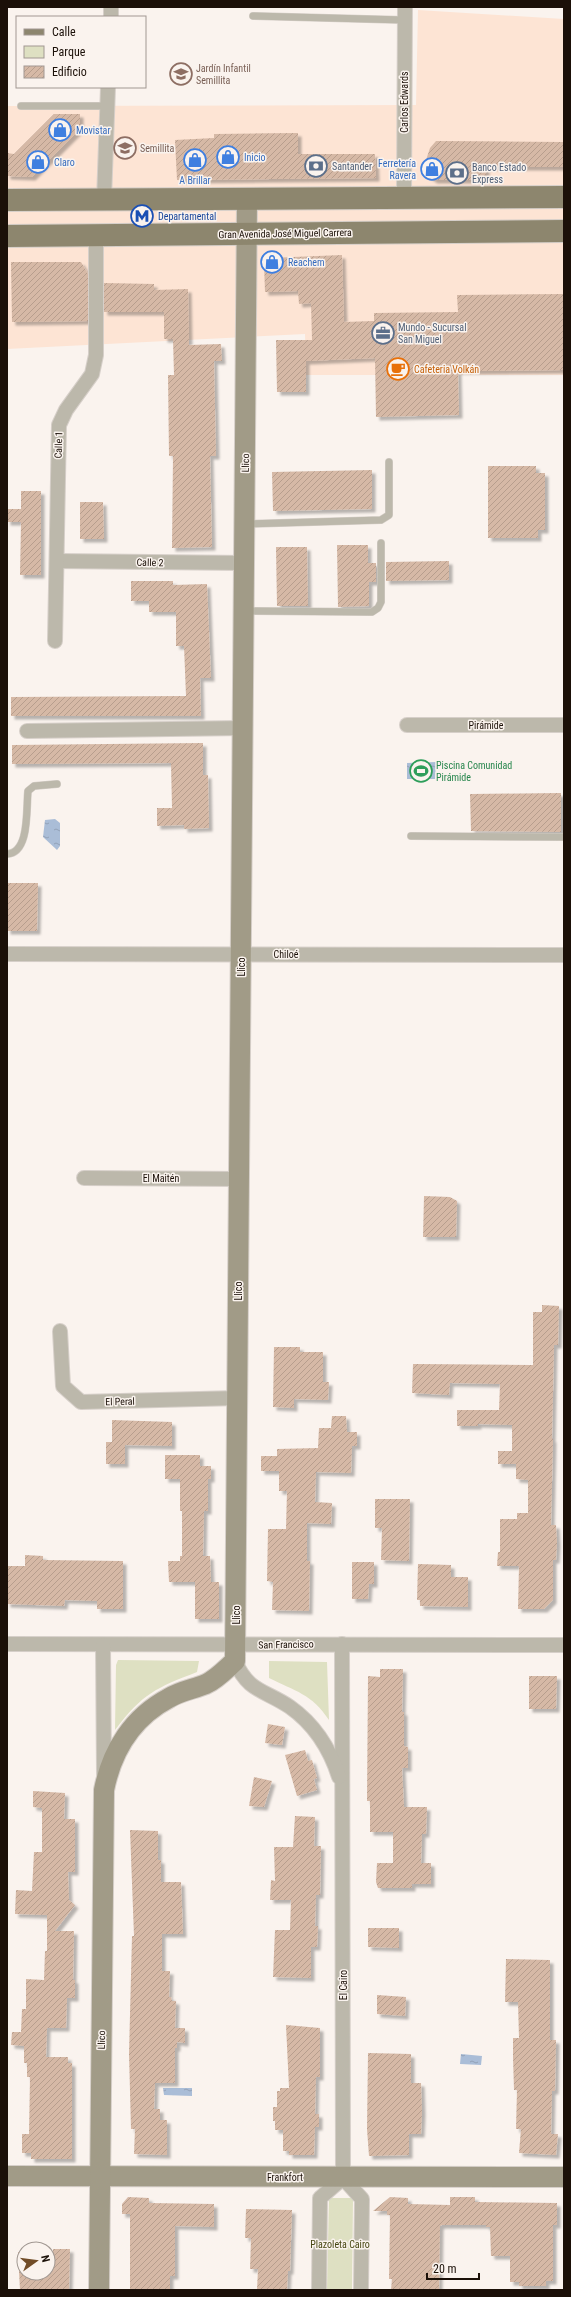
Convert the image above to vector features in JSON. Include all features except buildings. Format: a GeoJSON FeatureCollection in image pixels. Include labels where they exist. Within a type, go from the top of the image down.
{"type":"FeatureCollection","features":[{"type":"Feature","properties":{"kind":"main road"},"geometry":{"type":"LineString","coordinates":[[7,200],[564,197]]}},
{"type":"Feature","properties":{"kind":"main road","name":"Gran Avenida José Miguel Carrera"},"geometry":{"type":"LineString","coordinates":[[7,236],[564,231]]}},
{"type":"Feature","properties":{"kind":"street","name":"Carlos Edwards"},"geometry":{"type":"LineString","coordinates":[[404,197],[405,13]]}},
{"type":"Feature","properties":{"kind":"street"},"geometry":{"type":"LineString","coordinates":[[104,200],[108,88]]}},
{"type":"Feature","properties":{"kind":"street","name":"Llico"},"geometry":{"type":"LineString","coordinates":[[104,1790],[116,1752],[138,1720],[170,1697],[206,1684],[235,1653],[247,198]]}},
{"type":"Feature","properties":{"kind":"street","name":"Calle 1"},"geometry":{"type":"LineString","coordinates":[[55,641],[59,425],[66,410],[92,374],[96,355],[96,236]]}},
{"type":"Feature","properties":{"kind":"street","name":"Calle 2"},"geometry":{"type":"LineString","coordinates":[[56,561],[244,563]]}},
{"type":"Feature","properties":{"kind":"street","name":"Pirámide"},"geometry":{"type":"LineString","coordinates":[[407,726],[564,725]]}},
{"type":"Feature","properties":{"kind":"street"},"geometry":{"type":"LineString","coordinates":[[27,730],[243,728]]}},
{"type":"Feature","properties":{"kind":"street","name":"Chiloé"},"geometry":{"type":"LineString","coordinates":[[7,954],[564,955]]}},
{"type":"Feature","properties":{"kind":"street","name":"El Maitén"},"geometry":{"type":"LineString","coordinates":[[84,1178],[239,1179]]}},
{"type":"Feature","properties":{"kind":"street","name":"El Peral"},"geometry":{"type":"LineString","coordinates":[[60,1331],[63,1386],[81,1402],[238,1398]]}},
{"type":"Feature","properties":{"kind":"street","name":"San Francisco"},"geometry":{"type":"LineString","coordinates":[[7,1644],[103,1645],[235,1653],[342,1644],[564,1645]]}},
{"type":"Feature","properties":{"kind":"street","name":"El Cairo"},"geometry":{"type":"LineString","coordinates":[[342,1644],[342,2178]]}},
{"type":"Feature","properties":{"kind":"street","name":"Llico"},"geometry":{"type":"LineString","coordinates":[[99,2290],[104,1790],[103,1645]]}},
{"type":"Feature","properties":{"kind":"street","name":"El Cairo"},"geometry":{"type":"LineString","coordinates":[[235,1653],[241,1675],[253,1687],[291,1708],[318,1735],[331,1757],[342,1793]]}},
{"type":"Feature","properties":{"kind":"street","name":"Frankfort"},"geometry":{"type":"LineString","coordinates":[[7,2176],[342,2178],[564,2177]]}},
{"type":"Feature","properties":{"kind":"street"},"geometry":{"type":"LineString","coordinates":[[320,2290],[320,2198],[342,2178],[362,2199],[361,2290]]}},
{"type":"Feature","properties":{"kind":"lane"},"geometry":{"type":"LineString","coordinates":[[253,16],[405,13]]}},
{"type":"Feature","properties":{"kind":"lane"},"geometry":{"type":"LineString","coordinates":[[21,106],[108,106]]}},
{"type":"Feature","properties":{"kind":"lane"},"geometry":{"type":"LineString","coordinates":[[244,524],[372,522],[381,520],[389,515],[389,462]]}},
{"type":"Feature","properties":{"kind":"lane"},"geometry":{"type":"LineString","coordinates":[[244,611],[372,612],[378,608],[381,602],[381,544]]}},
{"type":"Feature","properties":{"kind":"lane"},"geometry":{"type":"LineString","coordinates":[[7,854],[12,854],[20,848],[24,838],[28,791],[34,786],[57,784]]}},
{"type":"Feature","properties":{"kind":"lane"},"geometry":{"type":"LineString","coordinates":[[411,836],[564,837]]}},
{"type":"Feature","properties":{"kind":"shaded area"},"geometry":{"type":"Polygon","coordinates":[[[418,10],[564,19],[564,375],[306,375],[305,334],[7,349],[7,106],[416,105],[418,10]]]}},
{"type":"Feature","properties":{"kind":"green space"},"geometry":{"type":"Polygon","coordinates":[[[118,1660],[199,1661],[197,1672],[151,1693],[134,1708],[115,1730],[116,1665],[118,1660]]]}},
{"type":"Feature","properties":{"kind":"green space"},"geometry":{"type":"Polygon","coordinates":[[[269,1661],[327,1662],[329,1720],[316,1704],[302,1694],[269,1678],[269,1661]]]}},
{"type":"Feature","properties":{"kind":"green space","name":"Plazoleta Cairo"},"geometry":{"type":"Polygon","coordinates":[[[329,2198],[353,2198],[352,2290],[327,2290],[329,2198]]]}},
{"type":"Feature","properties":{"kind":"water","name":"Piscina Comunidad Pirámide"},"geometry":{"type":"Polygon","coordinates":[[[436,762],[435,779],[407,779],[407,763],[436,762]]]}},
{"type":"Feature","properties":{"kind":"water"},"geometry":{"type":"Polygon","coordinates":[[[55,819],[60,823],[60,846],[57,850],[43,837],[45,820],[55,819]]]}},
{"type":"Feature","properties":{"kind":"water"},"geometry":{"type":"Polygon","coordinates":[[[461,2054],[482,2056],[481,2065],[460,2064],[461,2054]]]}},
{"type":"Feature","properties":{"kind":"water"},"geometry":{"type":"Polygon","coordinates":[[[163,2088],[192,2088],[192,2096],[164,2095],[163,2088]]]}},
{"type":"Feature","properties":{"kind":"place","name":"Jardín Infantil Semillita"},"geometry":{"type":"Point","coordinates":[181,74]}},
{"type":"Feature","properties":{"kind":"place","name":"Movistar"},"geometry":{"type":"Point","coordinates":[60,130]}},
{"type":"Feature","properties":{"kind":"place","name":"Semillita"},"geometry":{"type":"Point","coordinates":[125,148]}},
{"type":"Feature","properties":{"kind":"place","name":"Inicio"},"geometry":{"type":"Point","coordinates":[228,157]}},
{"type":"Feature","properties":{"kind":"place","name":"A Brillar"},"geometry":{"type":"Point","coordinates":[195,160]}},
{"type":"Feature","properties":{"kind":"place","name":"Claro"},"geometry":{"type":"Point","coordinates":[38,162]}},
{"type":"Feature","properties":{"kind":"place","name":"Santander"},"geometry":{"type":"Point","coordinates":[316,166]}},
{"type":"Feature","properties":{"kind":"place","name":"Ferretería Ravera"},"geometry":{"type":"Point","coordinates":[432,169]}},
{"type":"Feature","properties":{"kind":"place","name":"Banco Estado Express"},"geometry":{"type":"Point","coordinates":[457,173]}},
{"type":"Feature","properties":{"kind":"place","name":"Departamental"},"geometry":{"type":"Point","coordinates":[142,216]}},
{"type":"Feature","properties":{"kind":"place","name":"Reachem"},"geometry":{"type":"Point","coordinates":[272,262]}},
{"type":"Feature","properties":{"kind":"place","name":"Mundo - Sucursal San Miguel"},"geometry":{"type":"Point","coordinates":[383,333]}},
{"type":"Feature","properties":{"kind":"place","name":"Cafeteria Volkán"},"geometry":{"type":"Point","coordinates":[398,369]}},
{"type":"Feature","properties":{"kind":"place","name":"Piscina Comunidad Pirámide"},"geometry":{"type":"Point","coordinates":[421,771]}}]}
